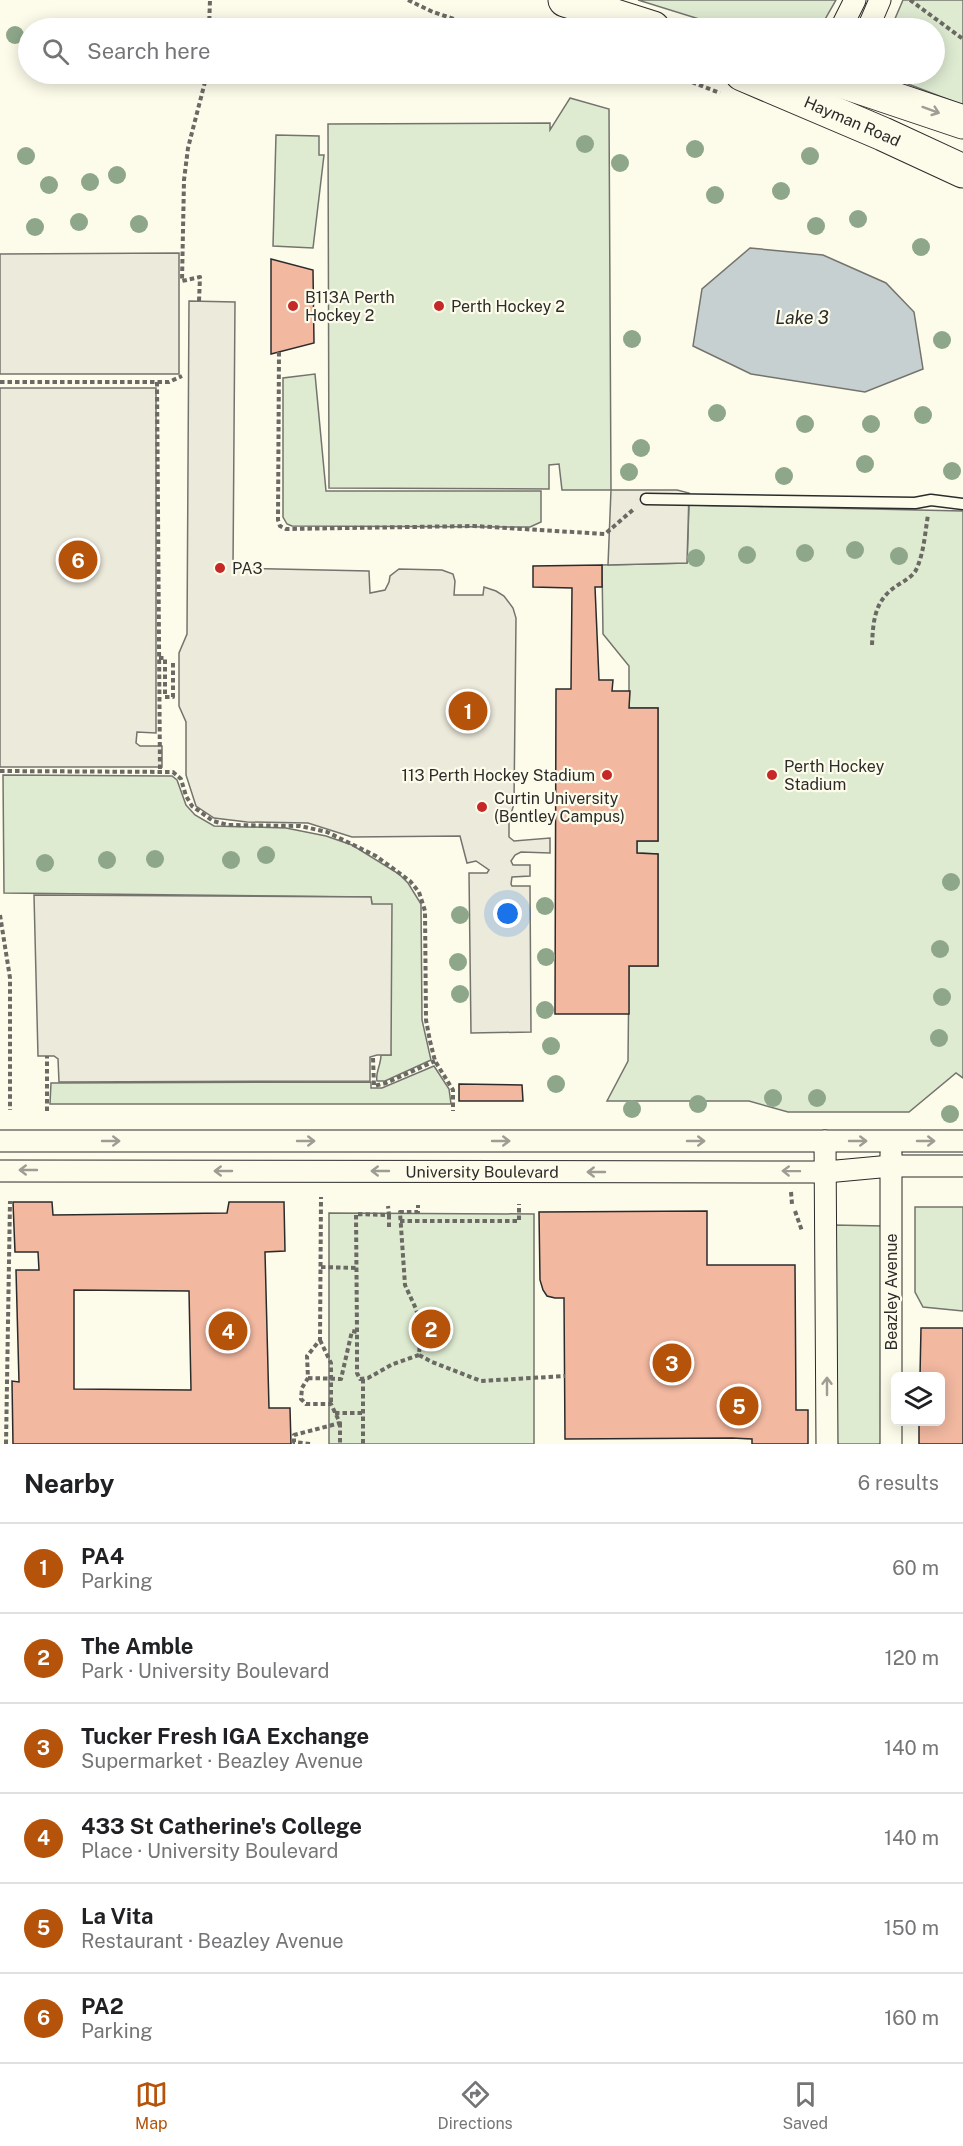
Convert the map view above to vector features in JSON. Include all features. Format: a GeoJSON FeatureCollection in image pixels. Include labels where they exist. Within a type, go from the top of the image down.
{"type":"FeatureCollection","features":[{"type":"Feature","properties":{"kind":"main road"},"geometry":{"type":"LineString","coordinates":[[565,0],[622,18]]}},
{"type":"Feature","properties":{"kind":"main road","name":"Hayman Road"},"geometry":{"type":"LineString","coordinates":[[827,84],[963,122]]}},
{"type":"Feature","properties":{"kind":"main road","name":"Hayman Road"},"geometry":{"type":"LineString","coordinates":[[827,84],[963,171]]}},
{"type":"Feature","properties":{"kind":"street"},"geometry":{"type":"LineString","coordinates":[[846,18],[855,0]]}},
{"type":"Feature","properties":{"kind":"street"},"geometry":{"type":"LineString","coordinates":[[872,18],[880,0]]}},
{"type":"Feature","properties":{"kind":"street","name":"University Boulevard"},"geometry":{"type":"LineString","coordinates":[[0,1141],[963,1141]]}},
{"type":"Feature","properties":{"kind":"street"},"geometry":{"type":"LineString","coordinates":[[825,1141],[827,1444]]}},
{"type":"Feature","properties":{"kind":"street","name":"Beazley Avenue"},"geometry":{"type":"LineString","coordinates":[[890,1141],[891,1444]]}},
{"type":"Feature","properties":{"kind":"street","name":"University Boulevard"},"geometry":{"type":"LineString","coordinates":[[0,1170],[826,1172],[891,1166],[963,1166]]}},
{"type":"Feature","properties":{"kind":"lane"},"geometry":{"type":"LineString","coordinates":[[646,499],[915,503],[931,500],[963,504]]}},
{"type":"Feature","properties":{"kind":"path"},"geometry":{"type":"LineString","coordinates":[[209,18],[210,0]]}},
{"type":"Feature","properties":{"kind":"path"},"geometry":{"type":"LineString","coordinates":[[408,0],[451,18]]}},
{"type":"Feature","properties":{"kind":"path"},"geometry":{"type":"LineString","coordinates":[[910,0],[934,18]]}},
{"type":"Feature","properties":{"kind":"path"},"geometry":{"type":"LineString","coordinates":[[945,26],[963,39]]}},
{"type":"Feature","properties":{"kind":"path"},"geometry":{"type":"LineString","coordinates":[[199,301],[200,277],[182,281],[184,197],[188,148],[204,84]]}},
{"type":"Feature","properties":{"kind":"path"},"geometry":{"type":"LineString","coordinates":[[279,352],[278,520],[280,526],[286,529],[474,526],[605,534],[646,499]]}},
{"type":"Feature","properties":{"kind":"path"},"geometry":{"type":"LineString","coordinates":[[0,382],[169,382],[182,376]]}},
{"type":"Feature","properties":{"kind":"path"},"geometry":{"type":"LineString","coordinates":[[157,382],[160,772]]}},
{"type":"Feature","properties":{"kind":"path"},"geometry":{"type":"LineString","coordinates":[[873,645],[873,620],[878,605],[891,590],[915,572],[926,539],[931,500]]}},
{"type":"Feature","properties":{"kind":"path"},"geometry":{"type":"LineString","coordinates":[[159,658],[165,658],[165,697],[173,697],[173,660]]}},
{"type":"Feature","properties":{"kind":"path"},"geometry":{"type":"LineString","coordinates":[[0,771],[173,772],[178,774],[192,806],[213,821],[228,825],[300,826],[327,832],[376,856],[410,881],[419,892],[425,911],[426,1020],[435,1061],[453,1090],[453,1111]]}},
{"type":"Feature","properties":{"kind":"path"},"geometry":{"type":"LineString","coordinates":[[0,915],[10,978],[10,1110]]}},
{"type":"Feature","properties":{"kind":"path"},"geometry":{"type":"LineString","coordinates":[[47,1056],[47,1110]]}},
{"type":"Feature","properties":{"kind":"path"},"geometry":{"type":"LineString","coordinates":[[374,1058],[374,1086],[435,1061]]}},
{"type":"Feature","properties":{"kind":"path"},"geometry":{"type":"LineString","coordinates":[[321,1197],[320,1340],[331,1363],[331,1404],[340,1423],[340,1444]]}},
{"type":"Feature","properties":{"kind":"path"},"geometry":{"type":"LineString","coordinates":[[6,1444],[10,1201]]}},
{"type":"Feature","properties":{"kind":"path"},"geometry":{"type":"LineString","coordinates":[[400,1221],[519,1221],[519,1204]]}},
{"type":"Feature","properties":{"kind":"path"},"geometry":{"type":"LineString","coordinates":[[418,1205],[418,1212],[400,1212],[400,1221],[405,1285],[421,1327],[419,1355]]}},
{"type":"Feature","properties":{"kind":"path"},"geometry":{"type":"LineString","coordinates":[[388,1206],[390,1227]]}},
{"type":"Feature","properties":{"kind":"path"},"geometry":{"type":"LineString","coordinates":[[389,1215],[356,1214],[357,1373],[360,1379],[368,1378],[393,1364],[419,1355],[481,1381],[565,1376]]}},
{"type":"Feature","properties":{"kind":"path"},"geometry":{"type":"LineString","coordinates":[[321,1267],[357,1268]]}},
{"type":"Feature","properties":{"kind":"path"},"geometry":{"type":"LineString","coordinates":[[308,1378],[341,1379],[352,1331],[357,1332]]}},
{"type":"Feature","properties":{"kind":"path"},"geometry":{"type":"LineString","coordinates":[[320,1340],[308,1356],[308,1378],[302,1388],[301,1399],[306,1404],[331,1404]]}},
{"type":"Feature","properties":{"kind":"path"},"geometry":{"type":"LineString","coordinates":[[363,1379],[363,1444]]}},
{"type":"Feature","properties":{"kind":"path"},"geometry":{"type":"LineString","coordinates":[[335,1413],[363,1413]]}},
{"type":"Feature","properties":{"kind":"path"},"geometry":{"type":"LineString","coordinates":[[310,1444],[294,1442],[294,1435],[340,1423]]}},
{"type":"Feature","properties":{"kind":"green space"},"geometry":{"type":"Polygon","coordinates":[[[638,0],[836,0],[826,18],[696,18],[638,0]]]}},
{"type":"Feature","properties":{"kind":"green space"},"geometry":{"type":"Polygon","coordinates":[[[903,0],[963,0],[963,105],[908,84],[945,84],[945,18],[895,18],[903,0]]]}},
{"type":"Feature","properties":{"kind":"green space","name":"Perth Hockey 2"},"geometry":{"type":"Polygon","coordinates":[[[570,98],[609,109],[611,490],[562,490],[559,464],[549,465],[549,489],[329,488],[328,124],[550,123],[550,130],[570,98]]]}},
{"type":"Feature","properties":{"kind":"green space"},"geometry":{"type":"Polygon","coordinates":[[[276,135],[319,136],[319,155],[324,155],[313,248],[273,246],[276,135]]]}},
{"type":"Feature","properties":{"kind":"green space"},"geometry":{"type":"Polygon","coordinates":[[[315,374],[326,491],[541,491],[541,522],[530,527],[292,526],[287,524],[283,517],[283,378],[315,374]]]}},
{"type":"Feature","properties":{"kind":"green space"},"geometry":{"type":"Polygon","coordinates":[[[689,505],[963,511],[963,1078],[956,1073],[909,1112],[788,1112],[749,1101],[607,1101],[628,1061],[629,966],[658,966],[658,854],[637,853],[637,841],[658,841],[658,708],[629,708],[629,666],[603,634],[602,565],[687,563],[689,505]]]}},
{"type":"Feature","properties":{"kind":"green space"},"geometry":{"type":"Polygon","coordinates":[[[3,775],[172,776],[177,780],[186,805],[195,815],[214,826],[286,828],[326,836],[352,845],[399,874],[408,883],[421,904],[422,1020],[431,1060],[385,1081],[377,1081],[381,1055],[391,1055],[371,897],[4,893],[3,775]]]}},
{"type":"Feature","properties":{"kind":"green space"},"geometry":{"type":"Polygon","coordinates":[[[434,1066],[449,1089],[451,1104],[50,1104],[51,1083],[371,1082],[371,1088],[382,1088],[434,1066]]]}},
{"type":"Feature","properties":{"kind":"green space"},"geometry":{"type":"Polygon","coordinates":[[[915,1207],[963,1207],[963,1311],[923,1307],[915,1292],[915,1207]]]}},
{"type":"Feature","properties":{"kind":"green space"},"geometry":{"type":"Polygon","coordinates":[[[329,1213],[534,1214],[534,1444],[329,1444],[329,1213]]]}},
{"type":"Feature","properties":{"kind":"green space"},"geometry":{"type":"Polygon","coordinates":[[[833,1225],[884,1226],[885,1444],[834,1444],[833,1225]]]}},
{"type":"Feature","properties":{"kind":"shaded area"},"geometry":{"type":"Polygon","coordinates":[[[179,253],[179,374],[0,374],[0,254],[179,253]]]}},
{"type":"Feature","properties":{"kind":"shaded area","name":"PA3"},"geometry":{"type":"Polygon","coordinates":[[[189,301],[235,302],[233,568],[369,571],[370,593],[385,590],[390,576],[399,569],[442,570],[453,574],[454,595],[483,595],[484,587],[504,596],[513,608],[516,618],[514,804],[509,820],[509,837],[514,841],[550,838],[550,853],[521,852],[511,861],[513,865],[530,865],[530,876],[512,877],[511,884],[512,886],[530,886],[531,1032],[471,1033],[469,873],[487,873],[489,870],[476,861],[467,863],[460,836],[352,837],[308,823],[247,822],[214,818],[196,806],[186,775],[186,722],[179,706],[179,653],[187,634],[189,301]]]}},
{"type":"Feature","properties":{"kind":"shaded area"},"geometry":{"type":"Polygon","coordinates":[[[0,388],[156,388],[156,733],[137,732],[136,743],[140,746],[162,746],[162,767],[0,767],[0,388]]]}},
{"type":"Feature","properties":{"kind":"shaded area"},"geometry":{"type":"Polygon","coordinates":[[[611,490],[677,490],[689,493],[687,563],[608,565],[611,490]]]}},
{"type":"Feature","properties":{"kind":"shaded area"},"geometry":{"type":"Polygon","coordinates":[[[34,895],[371,897],[372,904],[392,904],[391,1055],[370,1057],[370,1081],[59,1082],[58,1059],[54,1056],[38,1056],[34,895]]]}},
{"type":"Feature","properties":{"kind":"water","name":"Lake 3"},"geometry":{"type":"Polygon","coordinates":[[[750,248],[823,255],[886,283],[914,312],[923,369],[865,392],[751,374],[693,346],[702,289],[750,248]]]}},
{"type":"Feature","properties":{"kind":"building","name":"B113A Perth Hockey 2"},"geometry":{"type":"Polygon","coordinates":[[[271,259],[313,270],[314,343],[271,354],[271,259]]]}},
{"type":"Feature","properties":{"kind":"building","name":"113 Perth Hockey Stadium"},"geometry":{"type":"Polygon","coordinates":[[[602,565],[602,587],[595,587],[599,680],[613,680],[612,691],[630,691],[629,708],[658,708],[658,841],[637,841],[637,853],[658,854],[658,966],[629,966],[629,1014],[555,1014],[556,689],[571,689],[572,588],[533,587],[533,566],[602,565]]]}},
{"type":"Feature","properties":{"kind":"building"},"geometry":{"type":"Polygon","coordinates":[[[459,1084],[522,1085],[523,1101],[459,1101],[459,1084]]]}},
{"type":"Feature","properties":{"kind":"building"},"geometry":{"type":"Polygon","coordinates":[[[13,1202],[52,1202],[53,1215],[227,1213],[229,1202],[284,1202],[285,1251],[265,1252],[269,1408],[290,1408],[291,1444],[13,1444],[12,1381],[19,1382],[16,1270],[39,1270],[38,1252],[15,1252],[13,1202]],[[74,1290],[74,1389],[191,1390],[189,1291],[74,1290]]]}},
{"type":"Feature","properties":{"kind":"building"},"geometry":{"type":"Polygon","coordinates":[[[707,1211],[707,1265],[795,1265],[796,1410],[808,1410],[808,1444],[752,1444],[752,1439],[732,1438],[565,1439],[564,1298],[547,1296],[540,1280],[539,1212],[707,1211]]]}},
{"type":"Feature","properties":{"kind":"building"},"geometry":{"type":"Polygon","coordinates":[[[921,1328],[963,1328],[963,1444],[919,1444],[919,1426],[945,1426],[945,1372],[920,1372],[921,1328]]]}},
{"type":"Feature","properties":{"kind":"place","name":"B113A Perth Hockey 2"},"geometry":{"type":"Point","coordinates":[293,306]}},
{"type":"Feature","properties":{"kind":"place","name":"Perth Hockey 2"},"geometry":{"type":"Point","coordinates":[439,306]}},
{"type":"Feature","properties":{"kind":"place","name":"PA2"},"geometry":{"type":"Point","coordinates":[78,560]}},
{"type":"Feature","properties":{"kind":"place","name":"PA3"},"geometry":{"type":"Point","coordinates":[220,568]}},
{"type":"Feature","properties":{"kind":"place","name":"PA4"},"geometry":{"type":"Point","coordinates":[468,711]}},
{"type":"Feature","properties":{"kind":"place","name":"113 Perth Hockey Stadium"},"geometry":{"type":"Point","coordinates":[607,775]}},
{"type":"Feature","properties":{"kind":"place","name":"Perth Hockey Stadium"},"geometry":{"type":"Point","coordinates":[772,775]}},
{"type":"Feature","properties":{"kind":"place","name":"Curtin University (Bentley Campus)"},"geometry":{"type":"Point","coordinates":[482,807]}},
{"type":"Feature","properties":{"kind":"place","name":"The Amble"},"geometry":{"type":"Point","coordinates":[431,1329]}},
{"type":"Feature","properties":{"kind":"place","name":"433 St Catherine's College"},"geometry":{"type":"Point","coordinates":[228,1331]}},
{"type":"Feature","properties":{"kind":"place","name":"Tucker Fresh IGA Exchange"},"geometry":{"type":"Point","coordinates":[672,1363]}},
{"type":"Feature","properties":{"kind":"place","name":"La Vita"},"geometry":{"type":"Point","coordinates":[739,1406]}}]}
